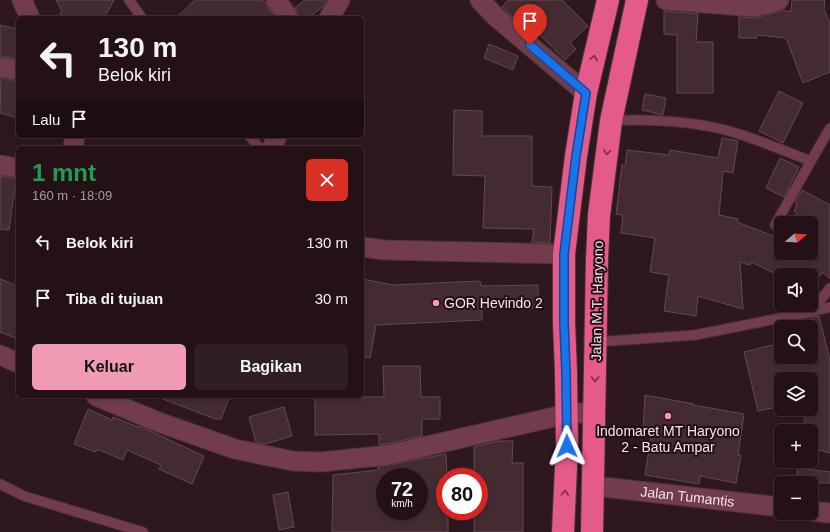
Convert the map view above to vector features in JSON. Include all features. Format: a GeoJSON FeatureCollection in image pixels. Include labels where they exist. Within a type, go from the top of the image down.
{"type":"FeatureCollection","features":[{"type":"Feature","properties":{"kind":"highway"},"geometry":{"type":"LineString","coordinates":[[563,532],[567,446],[564,254],[576,156],[586,93],[608,0]]}},
{"type":"Feature","properties":{"kind":"highway","name":"Jalan M.T. Haryono"},"geometry":{"type":"LineString","coordinates":[[592,532],[599,215],[611,121],[637,0]]}},
{"type":"Feature","properties":{"kind":"street"},"geometry":{"type":"LineString","coordinates":[[22,0],[29,16]]}},
{"type":"Feature","properties":{"kind":"street"},"geometry":{"type":"LineString","coordinates":[[276,0],[288,16]]}},
{"type":"Feature","properties":{"kind":"street"},"geometry":{"type":"LineString","coordinates":[[330,16],[340,0]]}},
{"type":"Feature","properties":{"kind":"street"},"geometry":{"type":"LineString","coordinates":[[480,0],[495,16],[586,93]]}},
{"type":"Feature","properties":{"kind":"street"},"geometry":{"type":"LineString","coordinates":[[666,0],[754,7],[767,5],[779,0]]}},
{"type":"Feature","properties":{"kind":"street"},"geometry":{"type":"LineString","coordinates":[[0,67],[16,70]]}},
{"type":"Feature","properties":{"kind":"street"},"geometry":{"type":"LineString","coordinates":[[0,164],[16,168]]}},
{"type":"Feature","properties":{"kind":"street"},"geometry":{"type":"LineString","coordinates":[[364,247],[385,250],[564,254]]}},
{"type":"Feature","properties":{"kind":"street"},"geometry":{"type":"LineString","coordinates":[[0,355],[16,362]]}},
{"type":"Feature","properties":{"kind":"street"},"geometry":{"type":"LineString","coordinates":[[101,398],[158,422],[235,449],[294,461],[321,462],[388,455],[567,414],[594,412]]}},
{"type":"Feature","properties":{"kind":"street","name":"Jalan Tumantis"},"geometry":{"type":"LineString","coordinates":[[594,486],[774,506]]}},
{"type":"Feature","properties":{"kind":"street"},"geometry":{"type":"LineString","coordinates":[[818,512],[830,513]]}},
{"type":"Feature","properties":{"kind":"lane"},"geometry":{"type":"LineString","coordinates":[[129,0],[141,16]]}},
{"type":"Feature","properties":{"kind":"lane"},"geometry":{"type":"LineString","coordinates":[[611,121],[629,120],[670,122],[708,127],[738,133],[811,161]]}},
{"type":"Feature","properties":{"kind":"lane"},"geometry":{"type":"LineString","coordinates":[[781,216],[830,128]]}},
{"type":"Feature","properties":{"kind":"lane"},"geometry":{"type":"LineString","coordinates":[[251,138],[258,146]]}},
{"type":"Feature","properties":{"kind":"lane"},"geometry":{"type":"LineString","coordinates":[[818,303],[830,288]]}},
{"type":"Feature","properties":{"kind":"lane"},"geometry":{"type":"LineString","coordinates":[[818,310],[830,307]]}},
{"type":"Feature","properties":{"kind":"lane"},"geometry":{"type":"LineString","coordinates":[[596,342],[695,336],[811,312]]}},
{"type":"Feature","properties":{"kind":"lane"},"geometry":{"type":"LineString","coordinates":[[0,484],[24,496],[143,532]]}},
{"type":"Feature","properties":{"kind":"building"},"geometry":{"type":"Polygon","coordinates":[[[56,0],[114,0],[105,16],[59,16],[62,11],[56,0]]]}},
{"type":"Feature","properties":{"kind":"building"},"geometry":{"type":"Polygon","coordinates":[[[195,0],[260,0],[265,2],[274,16],[178,16],[195,0]]]}},
{"type":"Feature","properties":{"kind":"building"},"geometry":{"type":"Polygon","coordinates":[[[305,0],[327,0],[324,6],[311,16],[299,16],[295,8],[305,0]]]}},
{"type":"Feature","properties":{"kind":"building"},"geometry":{"type":"Polygon","coordinates":[[[508,0],[562,0],[588,26],[570,43],[576,49],[565,60],[530,25],[528,30],[502,7],[508,0]]]}},
{"type":"Feature","properties":{"kind":"building"},"geometry":{"type":"Polygon","coordinates":[[[792,0],[825,0],[824,9],[830,24],[830,72],[803,83],[786,38],[757,35],[757,38],[739,38],[739,17],[756,18],[783,10],[791,12],[792,0]]]}},
{"type":"Feature","properties":{"kind":"building"},"geometry":{"type":"Polygon","coordinates":[[[664,11],[698,14],[696,42],[713,42],[713,93],[677,93],[677,35],[664,34],[664,11]]]}},
{"type":"Feature","properties":{"kind":"building"},"geometry":{"type":"Polygon","coordinates":[[[0,25],[16,29],[16,59],[0,56],[0,25]]]}},
{"type":"Feature","properties":{"kind":"building"},"geometry":{"type":"Polygon","coordinates":[[[489,44],[518,56],[513,70],[484,58],[489,44]]]}},
{"type":"Feature","properties":{"kind":"building"},"geometry":{"type":"Polygon","coordinates":[[[1,78],[16,81],[16,117],[0,113],[1,78]]]}},
{"type":"Feature","properties":{"kind":"building"},"geometry":{"type":"Polygon","coordinates":[[[779,91],[803,103],[783,143],[759,131],[779,91]]]}},
{"type":"Feature","properties":{"kind":"building"},"geometry":{"type":"Polygon","coordinates":[[[645,94],[666,98],[663,115],[642,110],[645,94]]]}},
{"type":"Feature","properties":{"kind":"building"},"geometry":{"type":"Polygon","coordinates":[[[454,110],[482,111],[482,136],[532,136],[532,186],[552,187],[550,243],[532,242],[534,229],[483,228],[485,176],[453,175],[454,110]]]}},
{"type":"Feature","properties":{"kind":"building"},"geometry":{"type":"Polygon","coordinates":[[[722,138],[738,141],[733,173],[723,171],[719,215],[738,219],[737,222],[774,236],[774,260],[818,260],[818,216],[795,216],[797,213],[794,211],[797,204],[795,202],[802,190],[830,205],[830,279],[822,272],[821,275],[818,275],[818,268],[774,268],[774,273],[751,262],[750,265],[740,262],[743,309],[698,296],[696,316],[664,311],[669,275],[650,272],[655,238],[621,233],[623,215],[616,214],[622,165],[625,166],[627,150],[669,155],[670,150],[718,158],[722,138]]]}},
{"type":"Feature","properties":{"kind":"building"},"geometry":{"type":"Polygon","coordinates":[[[780,158],[799,167],[784,197],[766,188],[780,158]]]}},
{"type":"Feature","properties":{"kind":"building"},"geometry":{"type":"Polygon","coordinates":[[[0,176],[16,179],[9,230],[0,229],[0,176]]]}},
{"type":"Feature","properties":{"kind":"building"},"geometry":{"type":"Polygon","coordinates":[[[0,279],[16,285],[16,338],[0,332],[0,279]]]}},
{"type":"Feature","properties":{"kind":"building"},"geometry":{"type":"Polygon","coordinates":[[[364,279],[393,285],[480,281],[481,286],[538,285],[538,308],[482,309],[482,320],[376,325],[370,358],[364,357],[364,279]]]}},
{"type":"Feature","properties":{"kind":"building"},"geometry":{"type":"Polygon","coordinates":[[[819,316],[830,361],[830,453],[818,450],[818,424],[804,424],[805,416],[818,416],[818,372],[774,372],[774,408],[758,411],[744,352],[774,345],[774,364],[818,364],[818,320],[811,320],[811,318],[819,316]]]}},
{"type":"Feature","properties":{"kind":"building"},"geometry":{"type":"Polygon","coordinates":[[[383,366],[420,366],[421,397],[440,397],[440,419],[422,419],[422,436],[379,445],[379,434],[315,435],[315,398],[384,397],[383,366]]]}},
{"type":"Feature","properties":{"kind":"building"},"geometry":{"type":"Polygon","coordinates":[[[645,395],[744,414],[738,455],[741,455],[736,483],[700,476],[699,484],[645,475],[652,430],[643,429],[645,395]]]}},
{"type":"Feature","properties":{"kind":"building"},"geometry":{"type":"Polygon","coordinates":[[[161,398],[229,398],[221,419],[215,419],[161,398]]]}},
{"type":"Feature","properties":{"kind":"building"},"geometry":{"type":"Polygon","coordinates":[[[284,407],[292,436],[265,444],[256,442],[249,417],[284,407]]]}},
{"type":"Feature","properties":{"kind":"building"},"geometry":{"type":"Polygon","coordinates":[[[88,409],[112,420],[113,417],[138,427],[139,426],[204,456],[192,484],[159,469],[161,465],[127,450],[123,460],[97,449],[96,452],[74,444],[88,409]]]}},
{"type":"Feature","properties":{"kind":"building"},"geometry":{"type":"Polygon","coordinates":[[[499,441],[513,441],[512,463],[523,463],[523,532],[474,532],[474,520],[488,520],[488,468],[474,468],[474,447],[499,441]]]}},
{"type":"Feature","properties":{"kind":"building"},"geometry":{"type":"Polygon","coordinates":[[[446,454],[447,468],[436,468],[436,520],[448,520],[448,532],[332,532],[333,475],[376,470],[376,520],[428,520],[428,468],[378,468],[446,454]]]}},
{"type":"Feature","properties":{"kind":"building"},"geometry":{"type":"Polygon","coordinates":[[[798,468],[830,472],[830,483],[818,483],[818,476],[797,476],[798,468]]]}},
{"type":"Feature","properties":{"kind":"building"},"geometry":{"type":"Polygon","coordinates":[[[288,492],[294,527],[279,530],[273,495],[288,492]]]}},
{"type":"Feature","properties":{"kind":"place","name":"GOR Hevindo 2"},"geometry":{"type":"Point","coordinates":[436,303]}},
{"type":"Feature","properties":{"kind":"place","name":"Indomaret MT Haryono 2 - Batu Ampar"},"geometry":{"type":"Point","coordinates":[668,416]}},
{"type":"Feature","properties":{"kind":"route"},"geometry":{"type":"LineString","coordinates":[[530,45],[586,93],[576,156],[564,254],[567,446]]}}]}
